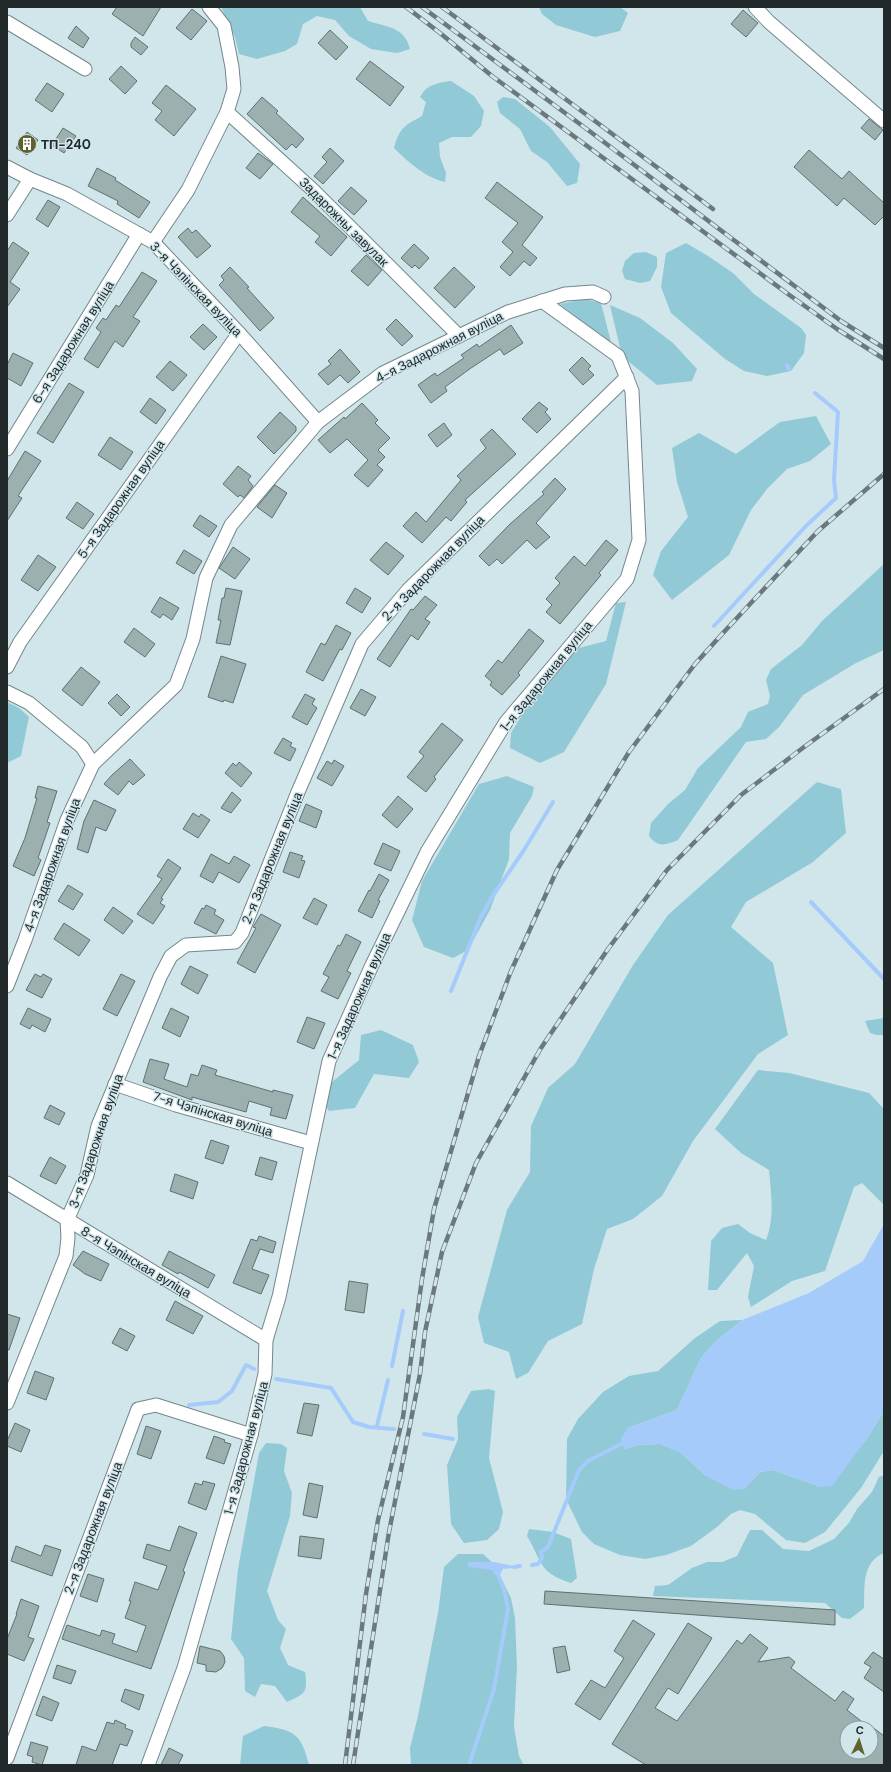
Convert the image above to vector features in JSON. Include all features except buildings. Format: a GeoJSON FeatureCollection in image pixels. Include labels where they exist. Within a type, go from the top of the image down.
{"type":"FeatureCollection","features":[{"type":"Feature","properties":{"kind":"street"},"geometry":{"type":"LineString","coordinates":[[153,242],[188,190],[227,112],[234,89],[232,67],[224,26],[210,7]]}},
{"type":"Feature","properties":{"kind":"street"},"geometry":{"type":"LineString","coordinates":[[755,7],[769,22],[884,120]]}},
{"type":"Feature","properties":{"kind":"street"},"geometry":{"type":"LineString","coordinates":[[7,22],[84,69]]}},
{"type":"Feature","properties":{"kind":"street","name":"Задарожны завулак"},"geometry":{"type":"LineString","coordinates":[[227,112],[313,190],[458,336]]}},
{"type":"Feature","properties":{"kind":"street","name":"3-я Чэпінская вуліца"},"geometry":{"type":"LineString","coordinates":[[7,168],[67,194],[153,242],[239,333],[318,422]]}},
{"type":"Feature","properties":{"kind":"street"},"geometry":{"type":"LineString","coordinates":[[7,215],[30,179]]}},
{"type":"Feature","properties":{"kind":"street","name":"6-я Задарожная вуліца"},"geometry":{"type":"LineString","coordinates":[[7,449],[139,234]]}},
{"type":"Feature","properties":{"kind":"street","name":"4-я Задарожная вуліца"},"geometry":{"type":"LineString","coordinates":[[7,986],[25,940],[67,820],[93,764],[176,685],[193,639],[206,578],[231,525],[318,422],[383,373],[508,312],[565,294],[593,292],[604,296]]}},
{"type":"Feature","properties":{"kind":"street","name":"1-я Задарожная вуліца"},"geometry":{"type":"LineString","coordinates":[[148,1765],[184,1668],[251,1435],[265,1374],[266,1340],[279,1297],[329,1061],[372,965],[426,852],[506,722],[627,579],[639,540],[632,391],[627,377],[618,356],[542,301]]}},
{"type":"Feature","properties":{"kind":"street","name":"5-я Задарожная вуліца"},"geometry":{"type":"LineString","coordinates":[[7,667],[20,642],[239,333]]}},
{"type":"Feature","properties":{"kind":"street","name":"2-я Задарожная вуліца"},"geometry":{"type":"LineString","coordinates":[[242,933],[298,792],[362,644],[408,590],[627,377]]}},
{"type":"Feature","properties":{"kind":"street"},"geometry":{"type":"LineString","coordinates":[[7,692],[29,703],[82,747],[93,764]]}},
{"type":"Feature","properties":{"kind":"street","name":"3-я Задарожная вуліца"},"geometry":{"type":"LineString","coordinates":[[7,1403],[66,1256],[68,1238],[67,1220],[87,1175],[98,1126],[160,977],[171,956],[186,945],[235,942],[242,933]]}},
{"type":"Feature","properties":{"kind":"street","name":"7-я Чэпінская вуліца"},"geometry":{"type":"LineString","coordinates":[[115,1084],[176,1105],[311,1143]]}},
{"type":"Feature","properties":{"kind":"street","name":"8-я Чэпінская вуліца"},"geometry":{"type":"LineString","coordinates":[[7,1183],[266,1340]]}},
{"type":"Feature","properties":{"kind":"street","name":"2-я Задарожная вуліца"},"geometry":{"type":"LineString","coordinates":[[7,1758],[138,1409],[156,1405],[251,1435]]}},
{"type":"Feature","properties":{"kind":"shaded area"},"geometry":{"type":"Polygon","coordinates":[[[221,7],[360,7],[368,21],[400,32],[408,42],[410,49],[397,53],[371,49],[349,36],[335,20],[317,16],[303,24],[297,44],[285,51],[257,59],[239,54],[235,37],[221,7]]]}},
{"type":"Feature","properties":{"kind":"shaded area"},"geometry":{"type":"Polygon","coordinates":[[[539,7],[620,7],[628,13],[620,31],[595,37],[556,25],[542,14],[539,7]]]}},
{"type":"Feature","properties":{"kind":"shaded area"},"geometry":{"type":"Polygon","coordinates":[[[451,81],[474,96],[484,111],[481,126],[471,137],[452,137],[439,143],[440,157],[446,173],[445,182],[424,173],[411,164],[394,148],[401,131],[411,122],[422,116],[426,102],[420,97],[426,89],[433,85],[451,81]]]}},
{"type":"Feature","properties":{"kind":"shaded area"},"geometry":{"type":"Polygon","coordinates":[[[503,97],[515,99],[550,127],[580,164],[577,183],[567,186],[547,162],[531,151],[520,129],[500,113],[497,102],[503,97]]]}},
{"type":"Feature","properties":{"kind":"shaded area"},"geometry":{"type":"Polygon","coordinates":[[[686,243],[733,273],[754,294],[801,328],[806,335],[804,353],[791,371],[767,376],[744,371],[725,359],[671,313],[661,287],[666,253],[686,243]]]}},
{"type":"Feature","properties":{"kind":"shaded area"},"geometry":{"type":"Polygon","coordinates":[[[646,252],[657,257],[657,267],[650,281],[640,283],[625,279],[622,271],[625,261],[634,253],[646,252]]]}},
{"type":"Feature","properties":{"kind":"shaded area"},"geometry":{"type":"Polygon","coordinates":[[[585,299],[601,303],[612,346],[560,304],[585,299]]]}},
{"type":"Feature","properties":{"kind":"shaded area"},"geometry":{"type":"Polygon","coordinates":[[[610,305],[640,318],[673,343],[697,369],[692,381],[657,385],[622,356],[610,305]]]}},
{"type":"Feature","properties":{"kind":"shaded area"},"geometry":{"type":"Polygon","coordinates":[[[816,416],[831,444],[810,461],[787,469],[767,489],[751,510],[729,555],[672,600],[653,575],[661,551],[688,517],[677,482],[672,448],[699,433],[736,454],[780,422],[816,416]]]}},
{"type":"Feature","properties":{"kind":"shaded area"},"geometry":{"type":"Polygon","coordinates":[[[884,564],[884,650],[856,663],[803,695],[779,727],[766,739],[746,742],[678,840],[666,844],[659,844],[652,840],[649,836],[651,823],[668,804],[685,790],[698,768],[741,727],[748,712],[768,704],[770,696],[766,680],[771,669],[802,645],[822,621],[884,564]]]}},
{"type":"Feature","properties":{"kind":"shaded area"},"geometry":{"type":"Polygon","coordinates":[[[626,602],[606,684],[564,752],[540,763],[510,748],[511,733],[527,707],[575,649],[606,641],[616,603],[626,602]]]}},
{"type":"Feature","properties":{"kind":"shaded area"},"geometry":{"type":"Polygon","coordinates":[[[7,702],[19,708],[29,717],[21,756],[7,763],[7,702]]]}},
{"type":"Feature","properties":{"kind":"shaded area"},"geometry":{"type":"Polygon","coordinates":[[[507,776],[534,787],[532,796],[510,833],[509,859],[490,910],[468,950],[453,958],[424,947],[412,920],[422,881],[479,784],[507,776]]]}},
{"type":"Feature","properties":{"kind":"shaded area"},"geometry":{"type":"Polygon","coordinates":[[[817,782],[841,789],[846,833],[813,862],[746,902],[731,927],[773,963],[788,1035],[758,1054],[693,1141],[662,1196],[633,1219],[607,1229],[594,1269],[582,1324],[548,1341],[528,1373],[516,1379],[509,1352],[484,1343],[478,1317],[507,1210],[530,1172],[531,1126],[548,1088],[575,1064],[633,965],[668,915],[817,782]]]}},
{"type":"Feature","properties":{"kind":"shaded area"},"geometry":{"type":"Polygon","coordinates":[[[884,1018],[884,1035],[870,1033],[865,1021],[884,1018]]]}},
{"type":"Feature","properties":{"kind":"shaded area"},"geometry":{"type":"Polygon","coordinates":[[[381,1030],[413,1045],[419,1062],[409,1078],[374,1074],[355,1108],[329,1111],[325,1105],[332,1082],[359,1060],[361,1035],[381,1030]]]}},
{"type":"Feature","properties":{"kind":"shaded area"},"geometry":{"type":"Polygon","coordinates":[[[758,1070],[789,1073],[869,1093],[884,1109],[884,1202],[883,1204],[862,1183],[854,1187],[825,1271],[792,1281],[751,1307],[748,1297],[754,1266],[747,1253],[717,1290],[708,1290],[711,1241],[722,1228],[738,1224],[750,1233],[766,1240],[771,1223],[772,1205],[769,1170],[741,1153],[715,1129],[758,1070]]]}},
{"type":"Feature","properties":{"kind":"shaded area"},"geometry":{"type":"Polygon","coordinates":[[[884,1224],[884,1411],[866,1440],[832,1486],[821,1487],[773,1470],[760,1472],[744,1489],[733,1490],[705,1475],[680,1452],[660,1444],[639,1445],[624,1449],[621,1438],[628,1428],[677,1410],[701,1358],[716,1341],[742,1320],[809,1293],[863,1261],[884,1224]]]}},
{"type":"Feature","properties":{"kind":"shaded area"},"geometry":{"type":"Polygon","coordinates":[[[742,1320],[716,1341],[701,1358],[677,1410],[628,1428],[624,1449],[639,1445],[660,1444],[680,1452],[705,1475],[744,1489],[760,1472],[773,1470],[821,1487],[866,1440],[884,1411],[884,1451],[861,1488],[825,1532],[805,1543],[786,1540],[755,1514],[740,1510],[731,1514],[717,1527],[691,1546],[666,1555],[645,1559],[620,1555],[594,1544],[582,1532],[566,1499],[567,1439],[578,1419],[603,1392],[629,1376],[658,1371],[695,1338],[720,1321],[742,1320]]]}},
{"type":"Feature","properties":{"kind":"shaded area"},"geometry":{"type":"Polygon","coordinates":[[[489,1389],[495,1391],[489,1458],[503,1512],[499,1529],[487,1540],[464,1543],[451,1524],[447,1465],[458,1439],[457,1417],[471,1391],[489,1389]]]}},
{"type":"Feature","properties":{"kind":"shaded area"},"geometry":{"type":"Polygon","coordinates":[[[266,1443],[281,1444],[287,1448],[284,1471],[292,1493],[290,1516],[267,1591],[278,1620],[286,1629],[280,1648],[288,1665],[305,1672],[306,1684],[304,1692],[298,1697],[287,1702],[275,1686],[261,1684],[255,1697],[245,1691],[244,1658],[231,1639],[238,1569],[259,1453],[266,1443]]]}},
{"type":"Feature","properties":{"kind":"shaded area"},"geometry":{"type":"Polygon","coordinates":[[[884,1475],[884,1553],[871,1563],[868,1569],[865,1584],[864,1608],[850,1619],[842,1618],[825,1603],[653,1596],[655,1586],[668,1585],[692,1568],[707,1562],[722,1562],[737,1556],[750,1530],[762,1530],[783,1549],[809,1551],[834,1539],[849,1523],[857,1509],[872,1492],[879,1477],[884,1475]]]}},
{"type":"Feature","properties":{"kind":"shaded area"},"geometry":{"type":"Polygon","coordinates":[[[529,1529],[553,1532],[571,1539],[577,1578],[571,1583],[552,1575],[543,1566],[527,1536],[529,1529]]]}},
{"type":"Feature","properties":{"kind":"shaded area"},"geometry":{"type":"Polygon","coordinates":[[[458,1554],[483,1554],[494,1564],[511,1598],[515,1618],[517,1666],[514,1727],[519,1756],[524,1765],[411,1765],[410,1748],[418,1716],[438,1613],[444,1567],[458,1554]]]}},
{"type":"Feature","properties":{"kind":"shaded area"},"geometry":{"type":"Polygon","coordinates":[[[469,1562],[494,1562],[514,1566],[514,1568],[503,1569],[500,1575],[495,1575],[492,1570],[469,1567],[467,1565],[469,1562]]]}},
{"type":"Feature","properties":{"kind":"shaded area"},"geometry":{"type":"Polygon","coordinates":[[[264,1726],[283,1729],[295,1735],[303,1746],[309,1765],[240,1765],[243,1736],[264,1726]]]}},
{"type":"Feature","properties":{"kind":"waterway"},"geometry":{"type":"LineString","coordinates":[[787,365],[789,369]]}},
{"type":"Feature","properties":{"kind":"waterway"},"geometry":{"type":"LineString","coordinates":[[714,626],[806,526],[836,498],[834,480],[838,412],[815,393]]}},
{"type":"Feature","properties":{"kind":"waterway"},"geometry":{"type":"LineString","coordinates":[[451,991],[480,919],[492,897],[524,850],[553,802]]}},
{"type":"Feature","properties":{"kind":"waterway"},"geometry":{"type":"LineString","coordinates":[[811,902],[884,979]]}},
{"type":"Feature","properties":{"kind":"waterway"},"geometry":{"type":"LineString","coordinates":[[392,1366],[403,1311]]}},
{"type":"Feature","properties":{"kind":"waterway"},"geometry":{"type":"LineString","coordinates":[[189,1405],[218,1402],[232,1391],[246,1365],[254,1369]]}},
{"type":"Feature","properties":{"kind":"waterway"},"geometry":{"type":"LineString","coordinates":[[276,1379],[331,1388],[353,1422],[369,1427],[394,1429]]}},
{"type":"Feature","properties":{"kind":"waterway"},"geometry":{"type":"LineString","coordinates":[[377,1426],[388,1380]]}},
{"type":"Feature","properties":{"kind":"waterway"},"geometry":{"type":"LineString","coordinates":[[424,1434],[453,1439]]}},
{"type":"Feature","properties":{"kind":"waterway"},"geometry":{"type":"LineString","coordinates":[[532,1565],[538,1564],[542,1558],[541,1552],[548,1547],[579,1470],[588,1461],[623,1443]]}},
{"type":"Feature","properties":{"kind":"waterway"},"geometry":{"type":"LineString","coordinates":[[514,1567],[520,1566]]}},
{"type":"Feature","properties":{"kind":"waterway"},"geometry":{"type":"LineString","coordinates":[[469,1765],[494,1689],[508,1609],[504,1589],[498,1575]]}},
{"type":"Feature","properties":{"kind":"railway"},"geometry":{"type":"LineString","coordinates":[[406,7],[492,76],[788,294],[837,329],[884,359]]}},
{"type":"Feature","properties":{"kind":"railway"},"geometry":{"type":"LineString","coordinates":[[422,7],[841,321],[884,348]]}},
{"type":"Feature","properties":{"kind":"railway"},"geometry":{"type":"LineString","coordinates":[[442,7],[713,209]]}},
{"type":"Feature","properties":{"kind":"railway"},"geometry":{"type":"LineString","coordinates":[[345,1765],[366,1594],[378,1520],[403,1417],[422,1279],[434,1209],[479,1056],[511,971],[557,870],[629,752],[695,664],[818,531],[884,474]]}},
{"type":"Feature","properties":{"kind":"railway"},"geometry":{"type":"LineString","coordinates":[[353,1765],[389,1532],[420,1374],[425,1332],[442,1252],[476,1163],[541,1048],[608,949],[667,870],[741,795],[884,689]]}},
{"type":"Feature","properties":{"kind":"place","name":"ТП-240"},"geometry":{"type":"Point","coordinates":[27,144]}}]}
